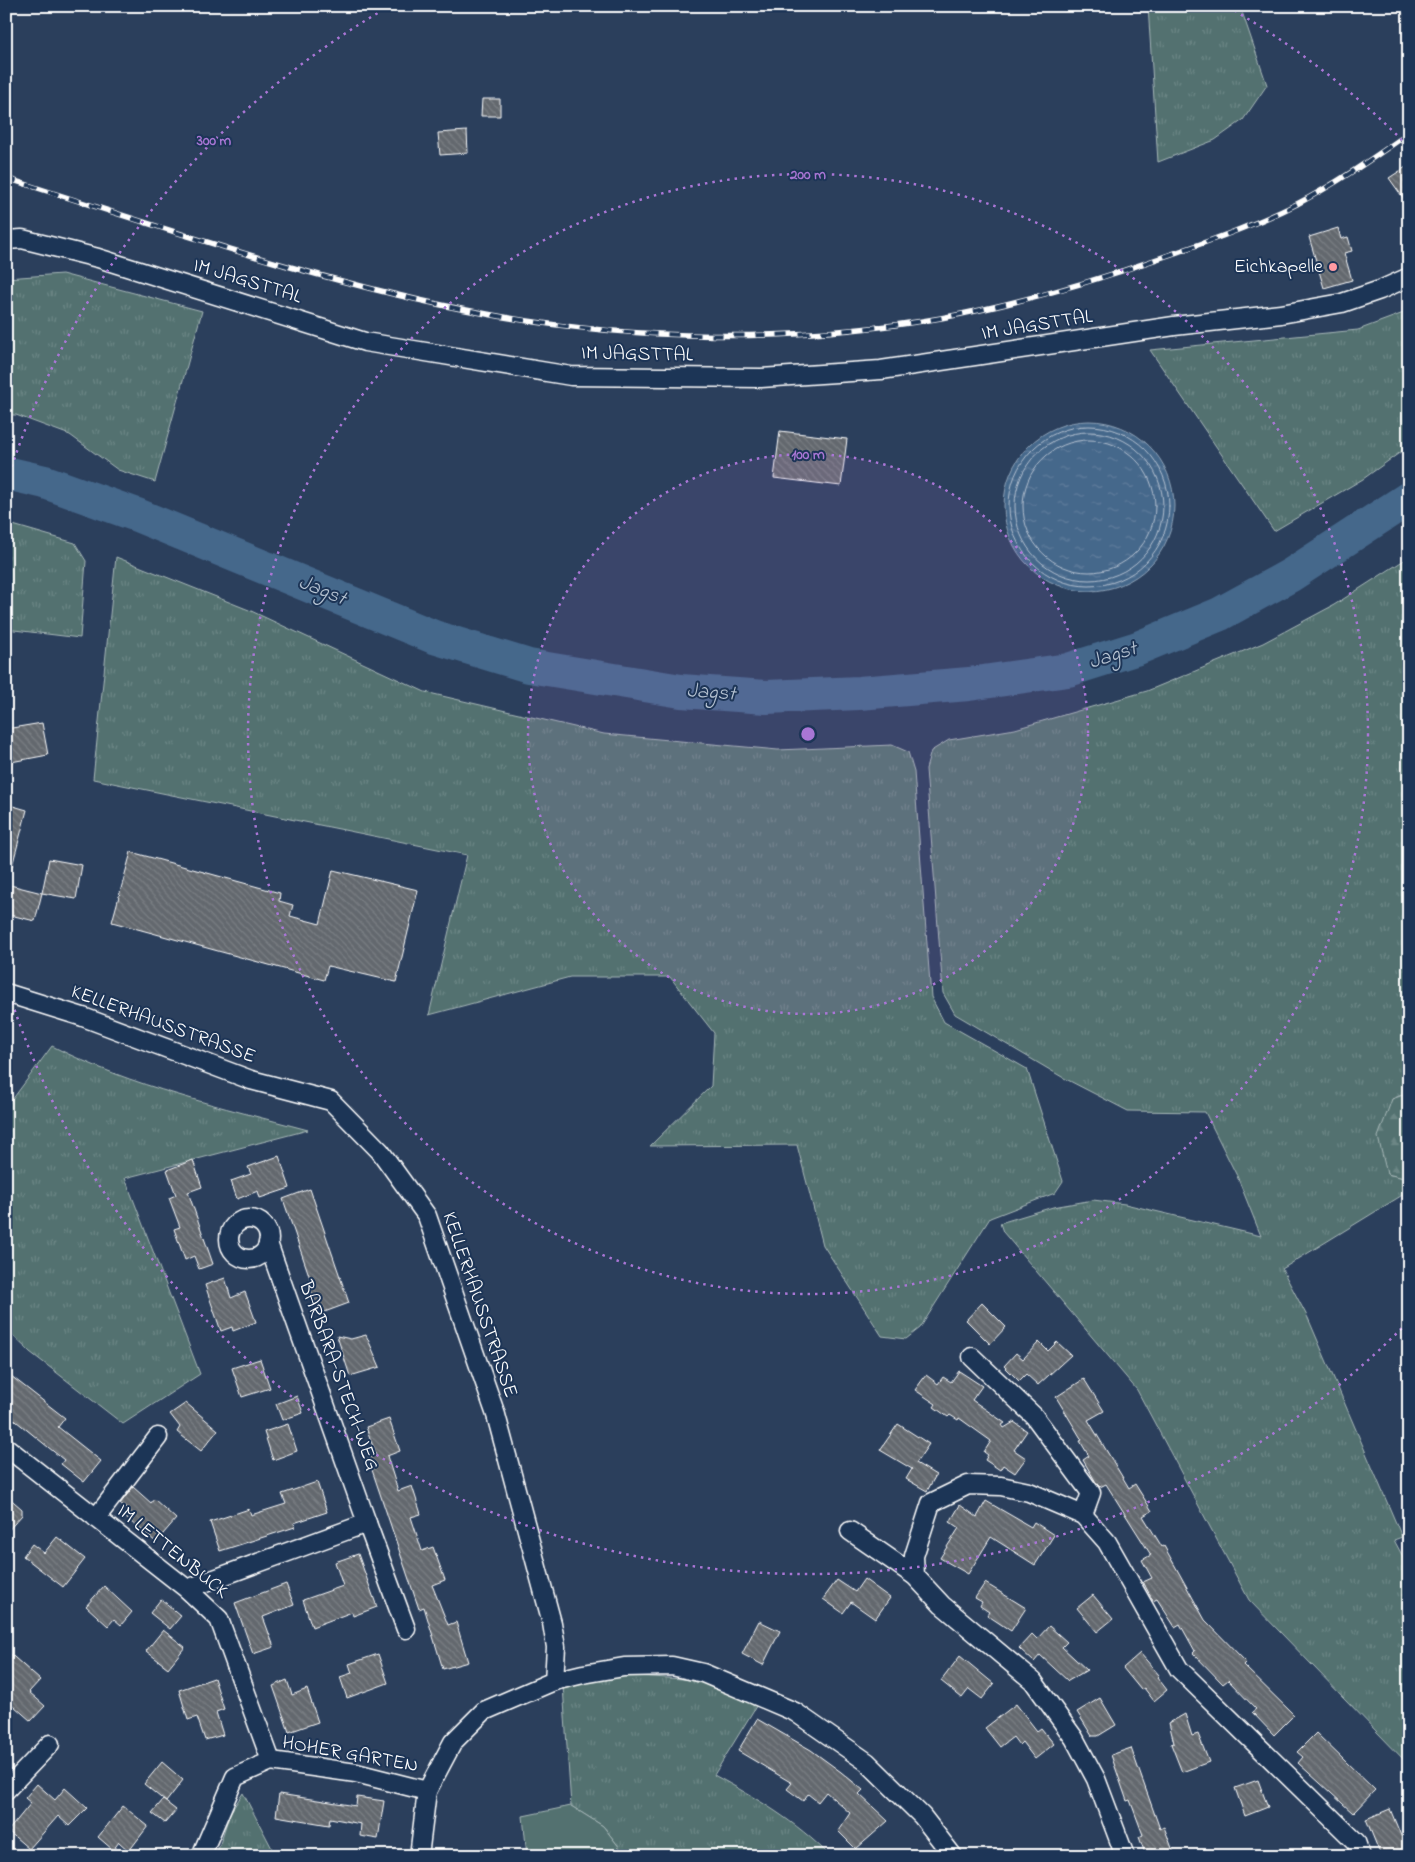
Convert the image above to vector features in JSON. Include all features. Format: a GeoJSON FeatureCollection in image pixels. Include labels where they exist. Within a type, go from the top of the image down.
{"type":"FeatureCollection","features":[{"type":"Feature","properties":{"kind":"street","name":"IM JAGSTTAL"},"geometry":{"type":"LineString","coordinates":[[6,240],[22,239],[98,258],[365,342],[571,376],[761,378],[881,370],[1174,326],[1281,314],[1342,303],[1380,290],[1409,277]]}},
{"type":"Feature","properties":{"kind":"street","name":"KELLERHAUSSTRASSE"},"geometry":{"type":"LineString","coordinates":[[6,993],[83,1017],[251,1080],[331,1101],[380,1151],[427,1216],[496,1415],[552,1623],[556,1648],[554,1681]]}},
{"type":"Feature","properties":{"kind":"street","name":"BARBARA-STECH-WEG"},"geometry":{"type":"LineString","coordinates":[[268,1243],[406,1629]]}},
{"type":"Feature","properties":{"kind":"street"},"geometry":{"type":"LineString","coordinates":[[972,1356],[1034,1416],[1091,1493],[1083,1515]]}},
{"type":"Feature","properties":{"kind":"street","name":"IM LETTENBUCK"},"geometry":{"type":"LineString","coordinates":[[96,1518],[158,1437]]}},
{"type":"Feature","properties":{"kind":"street","name":"IM LETTENBUCK"},"geometry":{"type":"LineString","coordinates":[[6,1447],[187,1589],[219,1619],[271,1761]]}},
{"type":"Feature","properties":{"kind":"street"},"geometry":{"type":"LineString","coordinates":[[915,1576],[914,1556],[931,1503],[968,1486],[1002,1486],[1029,1492],[1083,1515],[1108,1542],[1179,1669],[1356,1842],[1361,1856]]}},
{"type":"Feature","properties":{"kind":"street"},"geometry":{"type":"LineString","coordinates":[[187,1589],[367,1523]]}},
{"type":"Feature","properties":{"kind":"street"},"geometry":{"type":"LineString","coordinates":[[850,1531],[915,1576],[942,1605],[1033,1681],[1074,1738],[1096,1779],[1125,1856]]}},
{"type":"Feature","properties":{"kind":"street"},"geometry":{"type":"LineString","coordinates":[[419,1856],[428,1790],[453,1742],[484,1711],[554,1681],[624,1667],[672,1666],[703,1673],[795,1712],[867,1762],[922,1816],[953,1856]]}},
{"type":"Feature","properties":{"kind":"street"},"geometry":{"type":"LineString","coordinates":[[6,1790],[50,1744]]}},
{"type":"Feature","properties":{"kind":"street","name":"HOHER GARTEN"},"geometry":{"type":"LineString","coordinates":[[201,1856],[235,1776],[271,1761],[356,1773],[428,1790]]}},
{"type":"Feature","properties":{"kind":"green space"},"geometry":{"type":"Polygon","coordinates":[[[1148,6],[1240,6],[1267,85],[1243,120],[1215,140],[1158,162],[1148,6]]]}},
{"type":"Feature","properties":{"kind":"green space"},"geometry":{"type":"Polygon","coordinates":[[[62,274],[202,311],[155,482],[118,470],[70,435],[16,415],[6,415],[6,278],[62,274]]]}},
{"type":"Feature","properties":{"kind":"green space"},"geometry":{"type":"Polygon","coordinates":[[[1409,311],[1409,446],[1363,479],[1274,531],[1150,350],[1358,330],[1409,311]]]}},
{"type":"Feature","properties":{"kind":"green space"},"geometry":{"type":"Polygon","coordinates":[[[6,523],[75,543],[86,561],[80,638],[6,629],[6,523]]]}},
{"type":"Feature","properties":{"kind":"green space"},"geometry":{"type":"Polygon","coordinates":[[[116,557],[249,610],[425,692],[604,734],[778,750],[892,745],[908,752],[914,772],[931,997],[944,1022],[1027,1069],[1063,1181],[1055,1193],[990,1218],[920,1328],[906,1339],[882,1336],[823,1245],[797,1145],[650,1146],[711,1086],[714,1033],[670,977],[570,977],[429,1015],[467,855],[93,779],[116,557]]]}},
{"type":"Feature","properties":{"kind":"green space"},"geometry":{"type":"Polygon","coordinates":[[[1409,557],[1409,1092],[1392,1099],[1387,1174],[1409,1179],[1409,1191],[1282,1269],[1308,1318],[1402,1537],[1394,1540],[1409,1568],[1409,1765],[1249,1600],[1137,1390],[1003,1232],[1000,1223],[1053,1207],[1093,1200],[1125,1204],[1261,1236],[1237,1176],[1205,1112],[1128,1111],[1062,1077],[955,1014],[943,993],[926,769],[931,751],[949,740],[1015,729],[1147,691],[1263,643],[1334,605],[1409,557]]]}},
{"type":"Feature","properties":{"kind":"green space"},"geometry":{"type":"Polygon","coordinates":[[[52,1046],[145,1085],[308,1130],[125,1178],[200,1374],[123,1424],[30,1352],[6,1329],[6,1108],[52,1046]]]}},
{"type":"Feature","properties":{"kind":"green space"},"geometry":{"type":"Polygon","coordinates":[[[1409,1093],[1409,1179],[1387,1174],[1378,1137],[1392,1099],[1409,1093]]]}},
{"type":"Feature","properties":{"kind":"green space"},"geometry":{"type":"Polygon","coordinates":[[[620,1675],[699,1680],[758,1703],[714,1775],[789,1821],[830,1856],[626,1856],[603,1826],[571,1806],[563,1686],[620,1675]]]}},
{"type":"Feature","properties":{"kind":"green space"},"geometry":{"type":"Polygon","coordinates":[[[243,1793],[276,1856],[253,1856],[250,1849],[232,1856],[216,1856],[230,1813],[243,1793]]]}},
{"type":"Feature","properties":{"kind":"green space"},"geometry":{"type":"Polygon","coordinates":[[[571,1806],[603,1826],[626,1856],[527,1856],[523,1816],[571,1806]]]}},
{"type":"Feature","properties":{"kind":"water"},"geometry":{"type":"Polygon","coordinates":[[[1089,421],[1114,425],[1129,431],[1143,440],[1155,452],[1164,466],[1170,481],[1174,506],[1170,531],[1164,546],[1155,560],[1143,572],[1129,581],[1114,587],[1089,591],[1064,587],[1049,581],[1035,572],[1023,560],[1014,546],[1008,531],[1004,506],[1008,481],[1014,466],[1023,452],[1035,440],[1049,431],[1064,425],[1089,421]]]}},
{"type":"Feature","properties":{"kind":"building"},"geometry":{"type":"Polygon","coordinates":[[[482,99],[500,99],[500,116],[481,116],[482,99]]]}},
{"type":"Feature","properties":{"kind":"building"},"geometry":{"type":"Polygon","coordinates":[[[467,131],[468,153],[440,155],[438,133],[467,131]]]}},
{"type":"Feature","properties":{"kind":"building"},"geometry":{"type":"Polygon","coordinates":[[[1409,165],[1409,206],[1389,178],[1409,165]]]}},
{"type":"Feature","properties":{"kind":"building","name":"Eichkapelle"},"geometry":{"type":"Polygon","coordinates":[[[1338,228],[1341,239],[1348,237],[1352,251],[1344,253],[1352,280],[1324,288],[1309,237],[1338,228]]]}},
{"type":"Feature","properties":{"kind":"building"},"geometry":{"type":"Polygon","coordinates":[[[780,431],[847,439],[841,486],[774,478],[780,431]]]}},
{"type":"Feature","properties":{"kind":"building"},"geometry":{"type":"Polygon","coordinates":[[[42,723],[48,755],[11,762],[6,729],[42,723]]]}},
{"type":"Feature","properties":{"kind":"building"},"geometry":{"type":"Polygon","coordinates":[[[6,804],[27,810],[11,870],[6,869],[6,804]]]}},
{"type":"Feature","properties":{"kind":"building"},"geometry":{"type":"Polygon","coordinates":[[[131,852],[280,893],[279,901],[293,905],[290,916],[320,924],[333,870],[418,890],[396,982],[328,966],[324,980],[112,922],[131,852]]]}},
{"type":"Feature","properties":{"kind":"building"},"geometry":{"type":"Polygon","coordinates":[[[49,859],[82,865],[76,899],[42,893],[49,859]]]}},
{"type":"Feature","properties":{"kind":"building"},"geometry":{"type":"Polygon","coordinates":[[[6,884],[42,893],[35,921],[6,914],[6,884]]]}},
{"type":"Feature","properties":{"kind":"building"},"geometry":{"type":"Polygon","coordinates":[[[279,1156],[290,1188],[260,1198],[258,1191],[237,1199],[231,1181],[251,1174],[248,1167],[279,1156]]]}},
{"type":"Feature","properties":{"kind":"building"},"geometry":{"type":"Polygon","coordinates":[[[193,1160],[202,1187],[188,1192],[213,1264],[199,1269],[194,1256],[185,1260],[174,1229],[180,1227],[169,1198],[176,1195],[167,1170],[193,1160]]]}},
{"type":"Feature","properties":{"kind":"building"},"geometry":{"type":"Polygon","coordinates":[[[310,1189],[349,1303],[319,1314],[309,1285],[312,1284],[283,1199],[310,1189]]]}},
{"type":"Feature","properties":{"kind":"building"},"geometry":{"type":"Polygon","coordinates":[[[225,1278],[231,1298],[245,1292],[256,1322],[233,1331],[232,1327],[221,1331],[205,1285],[225,1278]]]}},
{"type":"Feature","properties":{"kind":"building"},"geometry":{"type":"Polygon","coordinates":[[[982,1303],[1006,1327],[990,1344],[966,1320],[982,1303]]]}},
{"type":"Feature","properties":{"kind":"building"},"geometry":{"type":"Polygon","coordinates":[[[366,1335],[380,1367],[350,1376],[337,1336],[351,1339],[366,1335]]]}},
{"type":"Feature","properties":{"kind":"building"},"geometry":{"type":"Polygon","coordinates":[[[1039,1342],[1048,1351],[1057,1342],[1071,1355],[1038,1385],[1026,1374],[1019,1381],[1004,1366],[1016,1353],[1023,1359],[1039,1342]]]}},
{"type":"Feature","properties":{"kind":"building"},"geometry":{"type":"Polygon","coordinates":[[[260,1359],[270,1388],[242,1397],[232,1368],[260,1359]]]}},
{"type":"Feature","properties":{"kind":"building"},"geometry":{"type":"Polygon","coordinates":[[[959,1371],[982,1386],[972,1400],[1005,1423],[1002,1425],[1004,1428],[1014,1422],[1027,1431],[1014,1450],[1026,1458],[1015,1473],[1003,1465],[1000,1470],[985,1460],[988,1455],[984,1452],[991,1441],[959,1418],[958,1420],[950,1415],[948,1417],[934,1407],[936,1404],[915,1390],[926,1375],[938,1384],[943,1377],[951,1382],[959,1371]]]}},
{"type":"Feature","properties":{"kind":"building"},"geometry":{"type":"Polygon","coordinates":[[[6,1372],[65,1418],[58,1427],[101,1461],[84,1482],[61,1464],[64,1460],[6,1413],[6,1372]]]}},
{"type":"Feature","properties":{"kind":"building"},"geometry":{"type":"Polygon","coordinates":[[[1084,1379],[1104,1411],[1088,1420],[1129,1488],[1135,1484],[1152,1511],[1143,1516],[1162,1547],[1164,1546],[1205,1620],[1246,1662],[1243,1665],[1294,1715],[1274,1735],[1252,1712],[1256,1709],[1228,1680],[1223,1684],[1193,1653],[1195,1651],[1180,1624],[1175,1627],[1157,1599],[1153,1601],[1143,1582],[1152,1578],[1142,1560],[1151,1555],[1106,1484],[1100,1487],[1097,1484],[1083,1460],[1089,1456],[1080,1441],[1082,1440],[1056,1397],[1084,1379]]]}},
{"type":"Feature","properties":{"kind":"building"},"geometry":{"type":"Polygon","coordinates":[[[297,1396],[303,1413],[282,1420],[276,1404],[297,1396]]]}},
{"type":"Feature","properties":{"kind":"building"},"geometry":{"type":"Polygon","coordinates":[[[186,1403],[218,1430],[201,1451],[177,1432],[180,1427],[170,1414],[186,1403]]]}},
{"type":"Feature","properties":{"kind":"building"},"geometry":{"type":"Polygon","coordinates":[[[389,1419],[400,1451],[387,1456],[398,1491],[412,1486],[421,1514],[411,1517],[422,1551],[433,1547],[445,1580],[432,1585],[448,1625],[456,1622],[468,1662],[443,1669],[424,1607],[419,1609],[368,1458],[376,1455],[366,1427],[389,1419]]]}},
{"type":"Feature","properties":{"kind":"building"},"geometry":{"type":"Polygon","coordinates":[[[288,1424],[297,1451],[273,1460],[264,1432],[288,1424]]]}},
{"type":"Feature","properties":{"kind":"building"},"geometry":{"type":"Polygon","coordinates":[[[898,1424],[929,1444],[916,1463],[936,1475],[927,1491],[906,1479],[912,1469],[880,1450],[898,1424]]]}},
{"type":"Feature","properties":{"kind":"building"},"geometry":{"type":"Polygon","coordinates":[[[317,1482],[327,1512],[294,1523],[295,1527],[220,1551],[210,1522],[249,1509],[251,1515],[286,1504],[282,1494],[317,1482]]]}},
{"type":"Feature","properties":{"kind":"building"},"geometry":{"type":"Polygon","coordinates":[[[133,1487],[151,1503],[154,1499],[176,1519],[156,1542],[126,1518],[131,1513],[120,1504],[133,1487]]]}},
{"type":"Feature","properties":{"kind":"building"},"geometry":{"type":"Polygon","coordinates":[[[6,1495],[22,1509],[22,1515],[6,1533],[6,1495]]]}},
{"type":"Feature","properties":{"kind":"building"},"geometry":{"type":"Polygon","coordinates":[[[986,1501],[1031,1527],[1034,1522],[1054,1535],[1035,1565],[991,1537],[968,1574],[940,1558],[959,1528],[950,1522],[960,1505],[977,1517],[986,1501]]]}},
{"type":"Feature","properties":{"kind":"building"},"geometry":{"type":"Polygon","coordinates":[[[57,1537],[85,1559],[63,1587],[23,1556],[32,1544],[44,1553],[57,1537]]]}},
{"type":"Feature","properties":{"kind":"building"},"geometry":{"type":"Polygon","coordinates":[[[358,1554],[377,1607],[353,1616],[352,1612],[312,1627],[303,1600],[343,1586],[335,1562],[358,1554]]]}},
{"type":"Feature","properties":{"kind":"building"},"geometry":{"type":"Polygon","coordinates":[[[864,1579],[890,1598],[875,1619],[851,1602],[843,1613],[823,1599],[837,1580],[855,1592],[864,1579]]]}},
{"type":"Feature","properties":{"kind":"building"},"geometry":{"type":"Polygon","coordinates":[[[985,1583],[1026,1608],[1011,1631],[987,1615],[989,1612],[980,1606],[982,1602],[975,1598],[985,1583]]]}},
{"type":"Feature","properties":{"kind":"building"},"geometry":{"type":"Polygon","coordinates":[[[286,1584],[294,1605],[263,1617],[274,1647],[253,1654],[235,1603],[286,1584]]]}},
{"type":"Feature","properties":{"kind":"building"},"geometry":{"type":"Polygon","coordinates":[[[104,1586],[132,1612],[121,1625],[114,1619],[108,1626],[86,1606],[104,1586]]]}},
{"type":"Feature","properties":{"kind":"building"},"geometry":{"type":"Polygon","coordinates":[[[1093,1595],[1113,1619],[1097,1632],[1077,1608],[1093,1595]]]}},
{"type":"Feature","properties":{"kind":"building"},"geometry":{"type":"Polygon","coordinates":[[[161,1599],[181,1616],[170,1629],[150,1613],[161,1599]]]}},
{"type":"Feature","properties":{"kind":"building"},"geometry":{"type":"Polygon","coordinates":[[[759,1621],[780,1631],[763,1665],[742,1654],[759,1621]]]}},
{"type":"Feature","properties":{"kind":"building"},"geometry":{"type":"Polygon","coordinates":[[[1049,1626],[1067,1642],[1062,1647],[1087,1670],[1068,1681],[1040,1655],[1034,1662],[1019,1648],[1032,1634],[1037,1639],[1049,1626]]]}},
{"type":"Feature","properties":{"kind":"building"},"geometry":{"type":"Polygon","coordinates":[[[163,1630],[185,1647],[168,1668],[146,1651],[163,1630]]]}},
{"type":"Feature","properties":{"kind":"building"},"geometry":{"type":"Polygon","coordinates":[[[6,1650],[40,1680],[29,1692],[45,1706],[31,1721],[6,1699],[6,1650]]]}},
{"type":"Feature","properties":{"kind":"building"},"geometry":{"type":"Polygon","coordinates":[[[1140,1653],[1159,1675],[1157,1677],[1167,1690],[1154,1701],[1144,1688],[1141,1690],[1123,1668],[1140,1653]]]}},
{"type":"Feature","properties":{"kind":"building"},"geometry":{"type":"Polygon","coordinates":[[[378,1654],[388,1683],[347,1698],[340,1677],[352,1673],[349,1664],[378,1654]]]}},
{"type":"Feature","properties":{"kind":"building"},"geometry":{"type":"Polygon","coordinates":[[[960,1656],[994,1684],[982,1699],[969,1689],[962,1698],[941,1681],[960,1656]]]}},
{"type":"Feature","properties":{"kind":"building"},"geometry":{"type":"Polygon","coordinates":[[[214,1678],[224,1709],[216,1712],[223,1735],[205,1740],[197,1717],[188,1720],[179,1690],[214,1678]]]}},
{"type":"Feature","properties":{"kind":"building"},"geometry":{"type":"Polygon","coordinates":[[[287,1680],[292,1695],[307,1689],[318,1722],[289,1732],[273,1686],[287,1680]]]}},
{"type":"Feature","properties":{"kind":"building"},"geometry":{"type":"Polygon","coordinates":[[[1100,1698],[1116,1725],[1098,1736],[1092,1736],[1077,1712],[1100,1698]]]}},
{"type":"Feature","properties":{"kind":"building"},"geometry":{"type":"Polygon","coordinates":[[[1016,1704],[1037,1731],[1041,1728],[1054,1744],[1035,1759],[1022,1742],[1019,1745],[1013,1737],[1000,1747],[985,1728],[1016,1704]]]}},
{"type":"Feature","properties":{"kind":"building"},"geometry":{"type":"Polygon","coordinates":[[[1185,1714],[1192,1736],[1198,1734],[1209,1762],[1182,1772],[1171,1744],[1174,1743],[1169,1723],[1185,1714]]]}},
{"type":"Feature","properties":{"kind":"building"},"geometry":{"type":"Polygon","coordinates":[[[757,1719],[811,1750],[841,1772],[863,1790],[859,1794],[888,1821],[856,1849],[838,1831],[850,1813],[826,1792],[818,1802],[808,1794],[803,1801],[787,1789],[792,1783],[738,1751],[757,1719]]]}},
{"type":"Feature","properties":{"kind":"building"},"geometry":{"type":"Polygon","coordinates":[[[1316,1733],[1375,1790],[1353,1813],[1298,1763],[1303,1757],[1297,1752],[1316,1733]]]}},
{"type":"Feature","properties":{"kind":"building"},"geometry":{"type":"Polygon","coordinates":[[[1131,1748],[1160,1829],[1164,1827],[1175,1856],[1146,1856],[1139,1837],[1143,1835],[1130,1800],[1127,1801],[1111,1755],[1131,1748]]]}},
{"type":"Feature","properties":{"kind":"building"},"geometry":{"type":"Polygon","coordinates":[[[162,1762],[183,1780],[166,1802],[144,1784],[162,1762]]]}},
{"type":"Feature","properties":{"kind":"building"},"geometry":{"type":"Polygon","coordinates":[[[1258,1780],[1268,1807],[1245,1816],[1235,1788],[1258,1780]]]}},
{"type":"Feature","properties":{"kind":"building"},"geometry":{"type":"Polygon","coordinates":[[[37,1784],[55,1800],[65,1788],[87,1808],[69,1826],[58,1816],[29,1849],[8,1831],[31,1803],[25,1798],[37,1784]]]}},
{"type":"Feature","properties":{"kind":"building"},"geometry":{"type":"Polygon","coordinates":[[[279,1794],[356,1806],[357,1797],[384,1801],[378,1839],[360,1836],[361,1824],[330,1818],[329,1825],[276,1816],[279,1794]]]}},
{"type":"Feature","properties":{"kind":"building"},"geometry":{"type":"Polygon","coordinates":[[[163,1800],[176,1810],[165,1823],[152,1813],[163,1800]]]}},
{"type":"Feature","properties":{"kind":"building"},"geometry":{"type":"Polygon","coordinates":[[[123,1806],[148,1826],[129,1851],[119,1842],[113,1850],[98,1837],[123,1806]]]}},
{"type":"Feature","properties":{"kind":"building"},"geometry":{"type":"Polygon","coordinates":[[[1390,1809],[1409,1856],[1381,1856],[1366,1819],[1390,1809]]]}},
{"type":"Feature","properties":{"kind":"waterway","name":"Jagst"},"geometry":{"type":"LineString","coordinates":[[6,473],[45,482],[137,515],[434,637],[529,666],[681,691],[766,697],[859,693],[969,684],[1068,670],[1138,648],[1220,614],[1291,575],[1409,498]]}},
{"type":"Feature","properties":{"kind":"railway"},"geometry":{"type":"LineString","coordinates":[[6,178],[305,271],[426,302],[542,323],[598,330],[714,336],[772,335],[830,332],[941,318],[1025,299],[1106,276],[1212,240],[1280,212],[1340,179],[1409,133]]}},
{"type":"Feature","properties":{"kind":"place","name":"Eichkapelle"},"geometry":{"type":"Point","coordinates":[1333,267]}}]}
